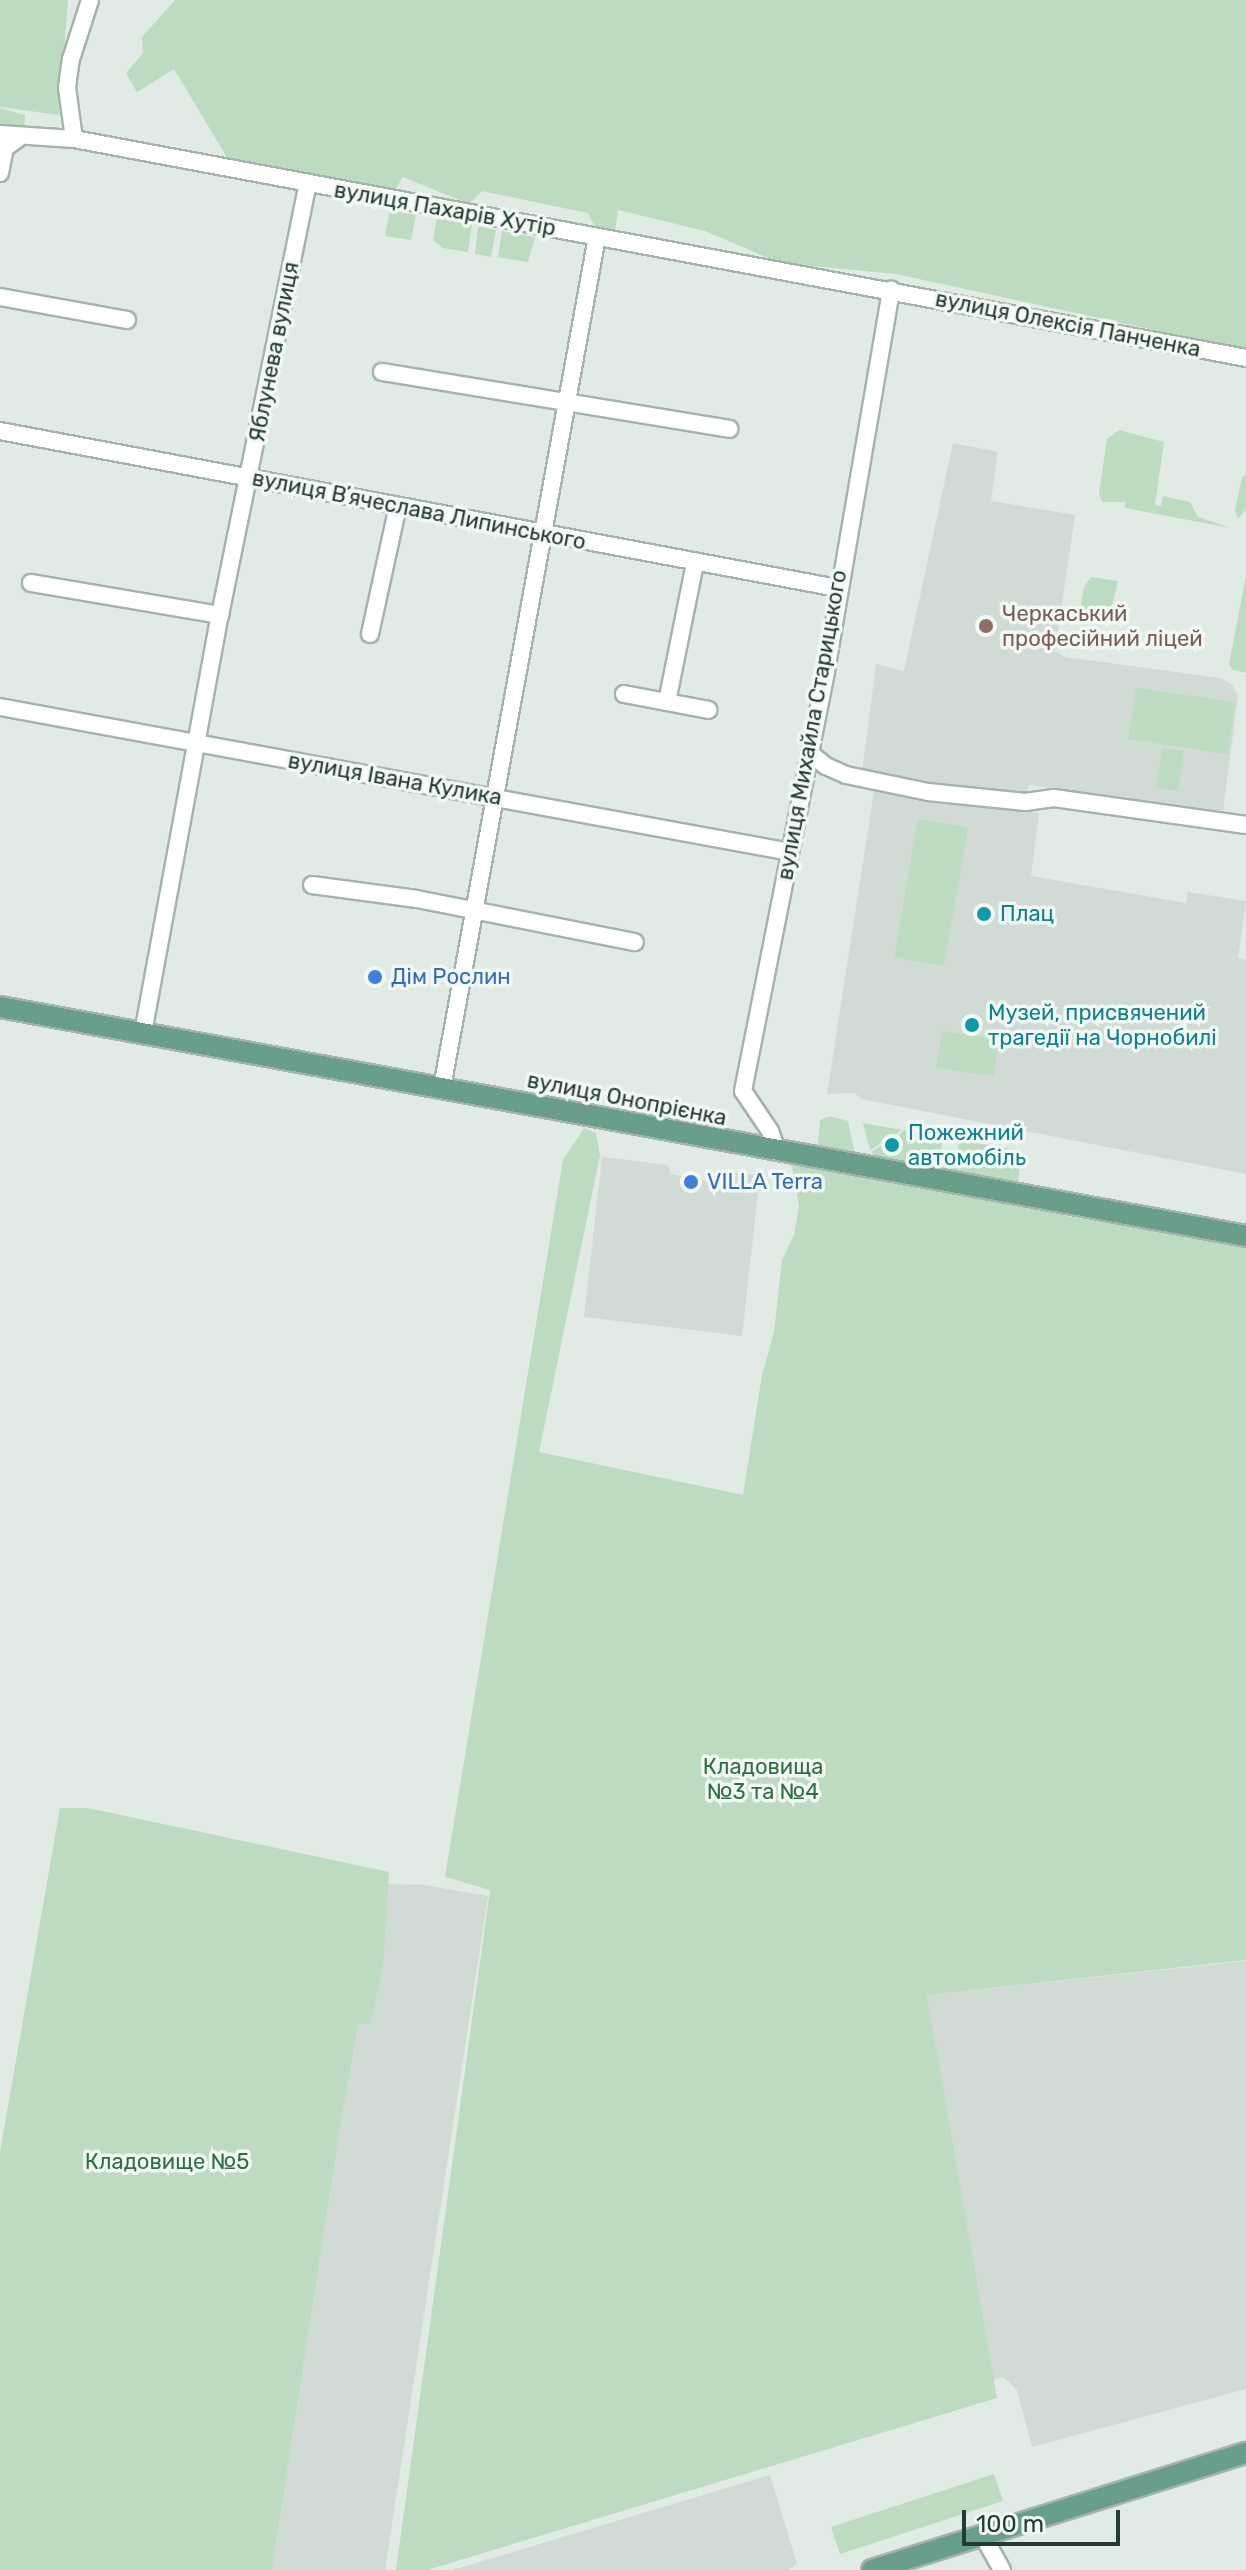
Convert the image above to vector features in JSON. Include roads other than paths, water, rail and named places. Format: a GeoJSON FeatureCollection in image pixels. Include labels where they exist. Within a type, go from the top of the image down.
{"type":"FeatureCollection","features":[{"type":"Feature","properties":{"kind":"main road","name":"вулиця Онопрієнка"},"geometry":{"type":"LineString","coordinates":[[0,1007],[1246,1236]]}},
{"type":"Feature","properties":{"kind":"main road"},"geometry":{"type":"LineString","coordinates":[[872,2570],[1246,2453]]}},
{"type":"Feature","properties":{"kind":"street"},"geometry":{"type":"LineString","coordinates":[[74,139],[67,87],[71,59],[90,0]]}},
{"type":"Feature","properties":{"kind":"street","name":"вулиця Пахарів Хутір"},"geometry":{"type":"LineString","coordinates":[[0,134],[19,138],[74,139],[891,289]]}},
{"type":"Feature","properties":{"kind":"street"},"geometry":{"type":"LineString","coordinates":[[0,173],[5,148],[19,138]]}},
{"type":"Feature","properties":{"kind":"street","name":"Яблунева вулиця"},"geometry":{"type":"LineString","coordinates":[[143,1033],[195,743],[308,183]]}},
{"type":"Feature","properties":{"kind":"street"},"geometry":{"type":"LineString","coordinates":[[442,1088],[597,237]]}},
{"type":"Feature","properties":{"kind":"street","name":"вулиця Олексія Панченка"},"geometry":{"type":"LineString","coordinates":[[891,289],[1246,358]]}},
{"type":"Feature","properties":{"kind":"street","name":"вулиця Михайла Старицького"},"geometry":{"type":"LineString","coordinates":[[777,1152],[770,1131],[743,1091],[811,754],[837,588],[891,289]]}},
{"type":"Feature","properties":{"kind":"street"},"geometry":{"type":"LineString","coordinates":[[0,297],[127,320]]}},
{"type":"Feature","properties":{"kind":"street"},"geometry":{"type":"LineString","coordinates":[[382,372],[568,405],[729,429]]}},
{"type":"Feature","properties":{"kind":"street","name":"вулиця Вʼячеслава Липинського"},"geometry":{"type":"LineString","coordinates":[[0,431],[837,588]]}},
{"type":"Feature","properties":{"kind":"street"},"geometry":{"type":"LineString","coordinates":[[370,634],[398,506]]}},
{"type":"Feature","properties":{"kind":"street"},"geometry":{"type":"LineString","coordinates":[[667,702],[695,563]]}},
{"type":"Feature","properties":{"kind":"street"},"geometry":{"type":"LineString","coordinates":[[31,583],[220,615]]}},
{"type":"Feature","properties":{"kind":"street"},"geometry":{"type":"LineString","coordinates":[[624,694],[709,710]]}},
{"type":"Feature","properties":{"kind":"street","name":"вулиця Івана Кулика"},"geometry":{"type":"LineString","coordinates":[[0,707],[790,852]]}},
{"type":"Feature","properties":{"kind":"street"},"geometry":{"type":"LineString","coordinates":[[811,754],[818,761],[846,775],[928,792],[1025,802],[1054,798],[1246,825]]}},
{"type":"Feature","properties":{"kind":"street"},"geometry":{"type":"LineString","coordinates":[[312,885],[475,910],[635,942]]}},
{"type":"Feature","properties":{"kind":"street"},"geometry":{"type":"LineString","coordinates":[[982,2534],[1002,2570]]}},
{"type":"Feature","properties":{"kind":"place","name":"Черкаський професійний ліцей"},"geometry":{"type":"Point","coordinates":[986,626]}},
{"type":"Feature","properties":{"kind":"place","name":"Плац"},"geometry":{"type":"Point","coordinates":[984,914]}},
{"type":"Feature","properties":{"kind":"place","name":"Дім Рослин"},"geometry":{"type":"Point","coordinates":[375,977]}},
{"type":"Feature","properties":{"kind":"place","name":"Музей, присвячений трагедії на Чорнобилі"},"geometry":{"type":"Point","coordinates":[972,1025]}},
{"type":"Feature","properties":{"kind":"place","name":"Пожежний автомобіль"},"geometry":{"type":"Point","coordinates":[892,1145]}},
{"type":"Feature","properties":{"kind":"place","name":"VILLA Terra"},"geometry":{"type":"Point","coordinates":[691,1182]}},
{"type":"Feature","properties":{"kind":"park label","name":"Кладовища №3 та №4"},"geometry":{"type":"Point","coordinates":[763,1778]}},
{"type":"Feature","properties":{"kind":"park label","name":"Кладовище №5"},"geometry":{"type":"Point","coordinates":[167,2162]}}]}
